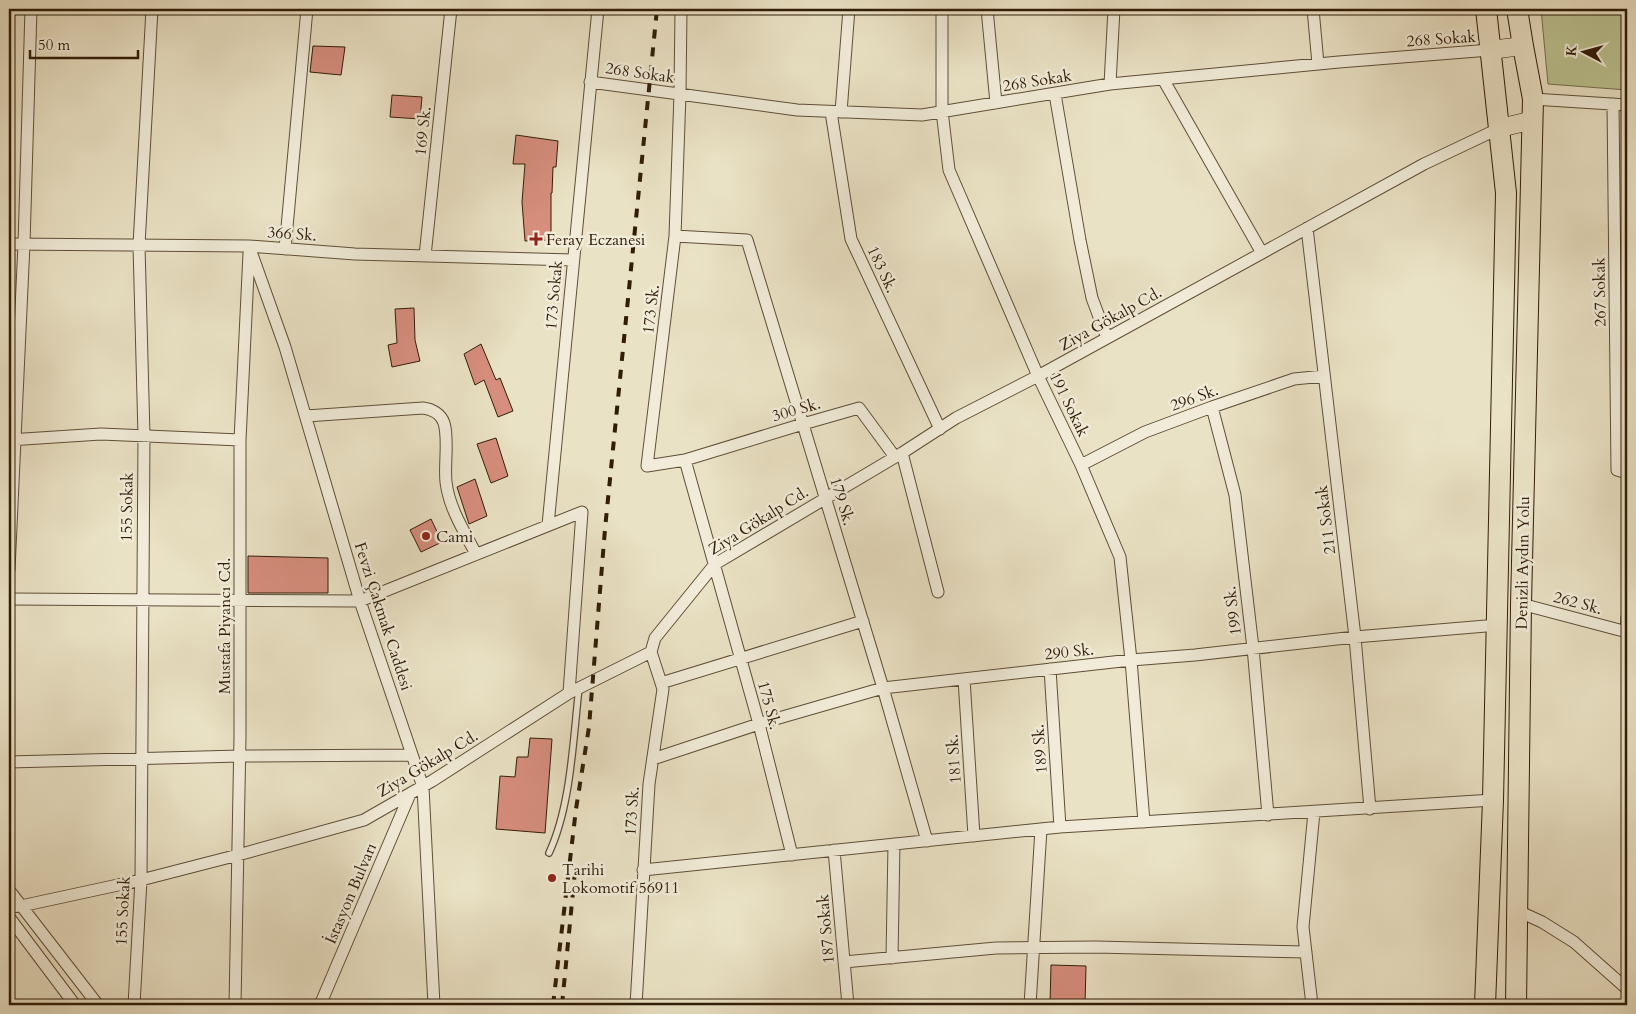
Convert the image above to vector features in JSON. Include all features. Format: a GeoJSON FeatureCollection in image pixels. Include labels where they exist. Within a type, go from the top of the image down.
{"type":"FeatureCollection","features":[{"type":"Feature","properties":{"kind":"highway","name":"Denizli Aydın Yolu"},"geometry":{"type":"LineString","coordinates":[[1485,1005],[1498,625],[1506,193],[1486,9]]}},
{"type":"Feature","properties":{"kind":"highway","name":"Denizli Aydın Yolu"},"geometry":{"type":"LineString","coordinates":[[1516,1005],[1521,604],[1534,99],[1517,9]]}},
{"type":"Feature","properties":{"kind":"main road"},"geometry":{"type":"LineString","coordinates":[[1490,50],[1523,46]]}},
{"type":"Feature","properties":{"kind":"main road"},"geometry":{"type":"LineString","coordinates":[[1500,128],[1533,120]]}},
{"type":"Feature","properties":{"kind":"street"},"geometry":{"type":"LineString","coordinates":[[9,570],[12,439],[24,244],[30,9]]}},
{"type":"Feature","properties":{"kind":"street","name":"155 Sokak"},"geometry":{"type":"LineString","coordinates":[[134,1005],[141,880],[144,436],[139,245],[152,9]]}},
{"type":"Feature","properties":{"kind":"street"},"geometry":{"type":"LineString","coordinates":[[285,249],[306,9]]}},
{"type":"Feature","properties":{"kind":"street","name":"169 Sk."},"geometry":{"type":"LineString","coordinates":[[425,256],[451,9]]}},
{"type":"Feature","properties":{"kind":"street","name":"173 Sokak"},"geometry":{"type":"LineString","coordinates":[[548,525],[598,9]]}},
{"type":"Feature","properties":{"kind":"street","name":"173 Sk."},"geometry":{"type":"LineString","coordinates":[[681,9],[675,236],[647,466],[685,460]]}},
{"type":"Feature","properties":{"kind":"street","name":"183 Sk."},"geometry":{"type":"LineString","coordinates":[[849,9],[836,112],[851,239],[940,429]]}},
{"type":"Feature","properties":{"kind":"street","name":"191 Sokak"},"geometry":{"type":"LineString","coordinates":[[942,9],[942,111],[949,170],[1038,376],[1081,465],[1120,557],[1131,660],[1144,822]]}},
{"type":"Feature","properties":{"kind":"street"},"geometry":{"type":"LineString","coordinates":[[987,9],[996,103]]}},
{"type":"Feature","properties":{"kind":"street"},"geometry":{"type":"LineString","coordinates":[[1110,84],[1114,9]]}},
{"type":"Feature","properties":{"kind":"street"},"geometry":{"type":"LineString","coordinates":[[1313,9],[1318,64]]}},
{"type":"Feature","properties":{"kind":"street","name":"268 Sokak"},"geometry":{"type":"LineString","coordinates":[[590,82],[796,110],[922,115],[1110,84],[1490,50]]}},
{"type":"Feature","properties":{"kind":"street"},"geometry":{"type":"LineString","coordinates":[[1163,79],[1262,252]]}},
{"type":"Feature","properties":{"kind":"street"},"geometry":{"type":"LineString","coordinates":[[1055,94],[1092,298],[1107,338]]}},
{"type":"Feature","properties":{"kind":"street"},"geometry":{"type":"LineString","coordinates":[[1534,99],[1627,105]]}},
{"type":"Feature","properties":{"kind":"street","name":"267 Sokak"},"geometry":{"type":"LineString","coordinates":[[1613,104],[1617,470],[1627,473]]}},
{"type":"Feature","properties":{"kind":"street","name":"Ziya Gökalp Cd."},"geometry":{"type":"LineString","coordinates":[[9,906],[21,906],[141,880],[364,820],[422,787],[574,690],[651,652],[655,638],[715,564],[898,455],[956,418],[1038,376],[1424,164],[1500,128]]}},
{"type":"Feature","properties":{"kind":"street","name":"211 Sokak"},"geometry":{"type":"LineString","coordinates":[[1307,228],[1355,637],[1370,809]]}},
{"type":"Feature","properties":{"kind":"street","name":"179 Sk."},"geometry":{"type":"LineString","coordinates":[[675,236],[747,240],[863,621],[927,841]]}},
{"type":"Feature","properties":{"kind":"street","name":"366 Sk."},"geometry":{"type":"LineString","coordinates":[[9,244],[249,246],[354,254],[573,260]]}},
{"type":"Feature","properties":{"kind":"street","name":"Fevzi Çakmak Caddesi"},"geometry":{"type":"LineString","coordinates":[[249,246],[285,347],[360,601],[422,787],[434,1005]]}},
{"type":"Feature","properties":{"kind":"street","name":"Mustafa Piyancı Cd."},"geometry":{"type":"LineString","coordinates":[[235,1005],[240,756],[240,440],[249,246]]}},
{"type":"Feature","properties":{"kind":"street","name":"296 Sk."},"geometry":{"type":"LineString","coordinates":[[1081,465],[1145,432],[1212,407],[1294,379],[1324,376]]}},
{"type":"Feature","properties":{"kind":"street","name":"199 Sk."},"geometry":{"type":"LineString","coordinates":[[1212,407],[1235,495],[1253,648],[1268,815]]}},
{"type":"Feature","properties":{"kind":"street"},"geometry":{"type":"LineString","coordinates":[[306,416],[423,408],[438,415],[444,425],[446,482],[450,504],[476,554]]}},
{"type":"Feature","properties":{"kind":"street","name":"300 Sk."},"geometry":{"type":"LineString","coordinates":[[685,460],[860,408],[898,455],[938,592]]}},
{"type":"Feature","properties":{"kind":"street"},"geometry":{"type":"LineString","coordinates":[[12,439],[101,434],[240,440]]}},
{"type":"Feature","properties":{"kind":"street"},"geometry":{"type":"LineString","coordinates":[[685,460],[715,564]]}},
{"type":"Feature","properties":{"kind":"street"},"geometry":{"type":"LineString","coordinates":[[9,599],[360,601],[582,512],[574,690]]}},
{"type":"Feature","properties":{"kind":"street","name":"175 Sk."},"geometry":{"type":"LineString","coordinates":[[715,564],[759,724],[792,855]]}},
{"type":"Feature","properties":{"kind":"street","name":"262 Sk."},"geometry":{"type":"LineString","coordinates":[[1521,604],[1627,632]]}},
{"type":"Feature","properties":{"kind":"street"},"geometry":{"type":"LineString","coordinates":[[1627,617],[1627,632]]}},
{"type":"Feature","properties":{"kind":"street"},"geometry":{"type":"LineString","coordinates":[[661,683],[863,621]]}},
{"type":"Feature","properties":{"kind":"street","name":"290 Sk."},"geometry":{"type":"LineString","coordinates":[[654,759],[759,724],[883,688],[1355,637],[1498,625]]}},
{"type":"Feature","properties":{"kind":"street","name":"173 Sk."},"geometry":{"type":"LineString","coordinates":[[636,1005],[649,784],[663,689],[651,652]]}},
{"type":"Feature","properties":{"kind":"street","name":"189 Sk."},"geometry":{"type":"LineString","coordinates":[[1050,669],[1060,827]]}},
{"type":"Feature","properties":{"kind":"street","name":"181 Sk."},"geometry":{"type":"LineString","coordinates":[[964,679],[974,836]]}},
{"type":"Feature","properties":{"kind":"street"},"geometry":{"type":"LineString","coordinates":[[9,762],[240,756],[412,755]]}},
{"type":"Feature","properties":{"kind":"street","name":"İstasyon Bulvarı"},"geometry":{"type":"LineString","coordinates":[[320,1005],[410,794]]}},
{"type":"Feature","properties":{"kind":"street"},"geometry":{"type":"LineString","coordinates":[[643,870],[1060,827],[1493,800]]}},
{"type":"Feature","properties":{"kind":"street"},"geometry":{"type":"LineString","coordinates":[[1312,1005],[1303,927],[1314,812]]}},
{"type":"Feature","properties":{"kind":"street"},"geometry":{"type":"LineString","coordinates":[[1030,1005],[1041,829]]}},
{"type":"Feature","properties":{"kind":"street"},"geometry":{"type":"LineString","coordinates":[[892,958],[894,844]]}},
{"type":"Feature","properties":{"kind":"street","name":"187 Sokak"},"geometry":{"type":"LineString","coordinates":[[834,850],[848,1005]]}},
{"type":"Feature","properties":{"kind":"street"},"geometry":{"type":"LineString","coordinates":[[9,890],[98,1005]]}},
{"type":"Feature","properties":{"kind":"street"},"geometry":{"type":"LineString","coordinates":[[1518,911],[1542,922],[1574,942],[1627,989]]}},
{"type":"Feature","properties":{"kind":"street"},"geometry":{"type":"LineString","coordinates":[[9,917],[74,1005]]}},
{"type":"Feature","properties":{"kind":"street"},"geometry":{"type":"LineString","coordinates":[[844,962],[996,948],[1096,947],[1306,952]]}},
{"type":"Feature","properties":{"kind":"lane"},"geometry":{"type":"LineString","coordinates":[[549,853],[558,835],[568,782],[574,690]]}},
{"type":"Feature","properties":{"kind":"green space"},"geometry":{"type":"Polygon","coordinates":[[[1541,9],[1627,9],[1627,90],[1548,84],[1541,9]]]}},
{"type":"Feature","properties":{"kind":"building"},"geometry":{"type":"Polygon","coordinates":[[[313,46],[345,47],[341,75],[310,72],[313,46]]]}},
{"type":"Feature","properties":{"kind":"building"},"geometry":{"type":"Polygon","coordinates":[[[392,95],[422,97],[420,119],[390,117],[392,95]]]}},
{"type":"Feature","properties":{"kind":"building"},"geometry":{"type":"Polygon","coordinates":[[[516,135],[558,141],[551,193],[551,240],[525,241],[522,202],[525,164],[513,164],[516,135]]]}},
{"type":"Feature","properties":{"kind":"building"},"geometry":{"type":"Polygon","coordinates":[[[414,308],[415,340],[420,361],[392,367],[388,345],[397,343],[395,309],[414,308]]]}},
{"type":"Feature","properties":{"kind":"building"},"geometry":{"type":"Polygon","coordinates":[[[481,344],[496,380],[500,378],[513,411],[498,417],[484,380],[475,385],[464,354],[481,344]]]}},
{"type":"Feature","properties":{"kind":"building"},"geometry":{"type":"Polygon","coordinates":[[[496,438],[508,476],[491,483],[477,444],[496,438]]]}},
{"type":"Feature","properties":{"kind":"building"},"geometry":{"type":"Polygon","coordinates":[[[475,479],[487,516],[469,524],[457,487],[475,479]]]}},
{"type":"Feature","properties":{"kind":"building","name":"Cami"},"geometry":{"type":"Polygon","coordinates":[[[431,519],[442,542],[421,552],[410,530],[431,519]]]}},
{"type":"Feature","properties":{"kind":"building"},"geometry":{"type":"Polygon","coordinates":[[[248,556],[328,558],[328,593],[248,593],[248,556]]]}},
{"type":"Feature","properties":{"kind":"building"},"geometry":{"type":"Polygon","coordinates":[[[530,738],[552,739],[545,833],[496,829],[500,776],[515,777],[517,757],[528,757],[530,738]]]}},
{"type":"Feature","properties":{"kind":"building"},"geometry":{"type":"Polygon","coordinates":[[[1051,965],[1086,966],[1085,1005],[1050,1005],[1051,965]]]}},
{"type":"Feature","properties":{"kind":"railway"},"geometry":{"type":"LineString","coordinates":[[553,1005],[576,809],[589,727],[605,529],[657,9]]}},
{"type":"Feature","properties":{"kind":"railway"},"geometry":{"type":"LineString","coordinates":[[562,1005],[575,871]]}},
{"type":"Feature","properties":{"kind":"place","name":"Feray Eczanesi"},"geometry":{"type":"Point","coordinates":[536,239]}},
{"type":"Feature","properties":{"kind":"place","name":"Cami"},"geometry":{"type":"Point","coordinates":[426,536]}},
{"type":"Feature","properties":{"kind":"place","name":"Tarihi Lokomotif 56911"},"geometry":{"type":"Point","coordinates":[552,878]}}]}
